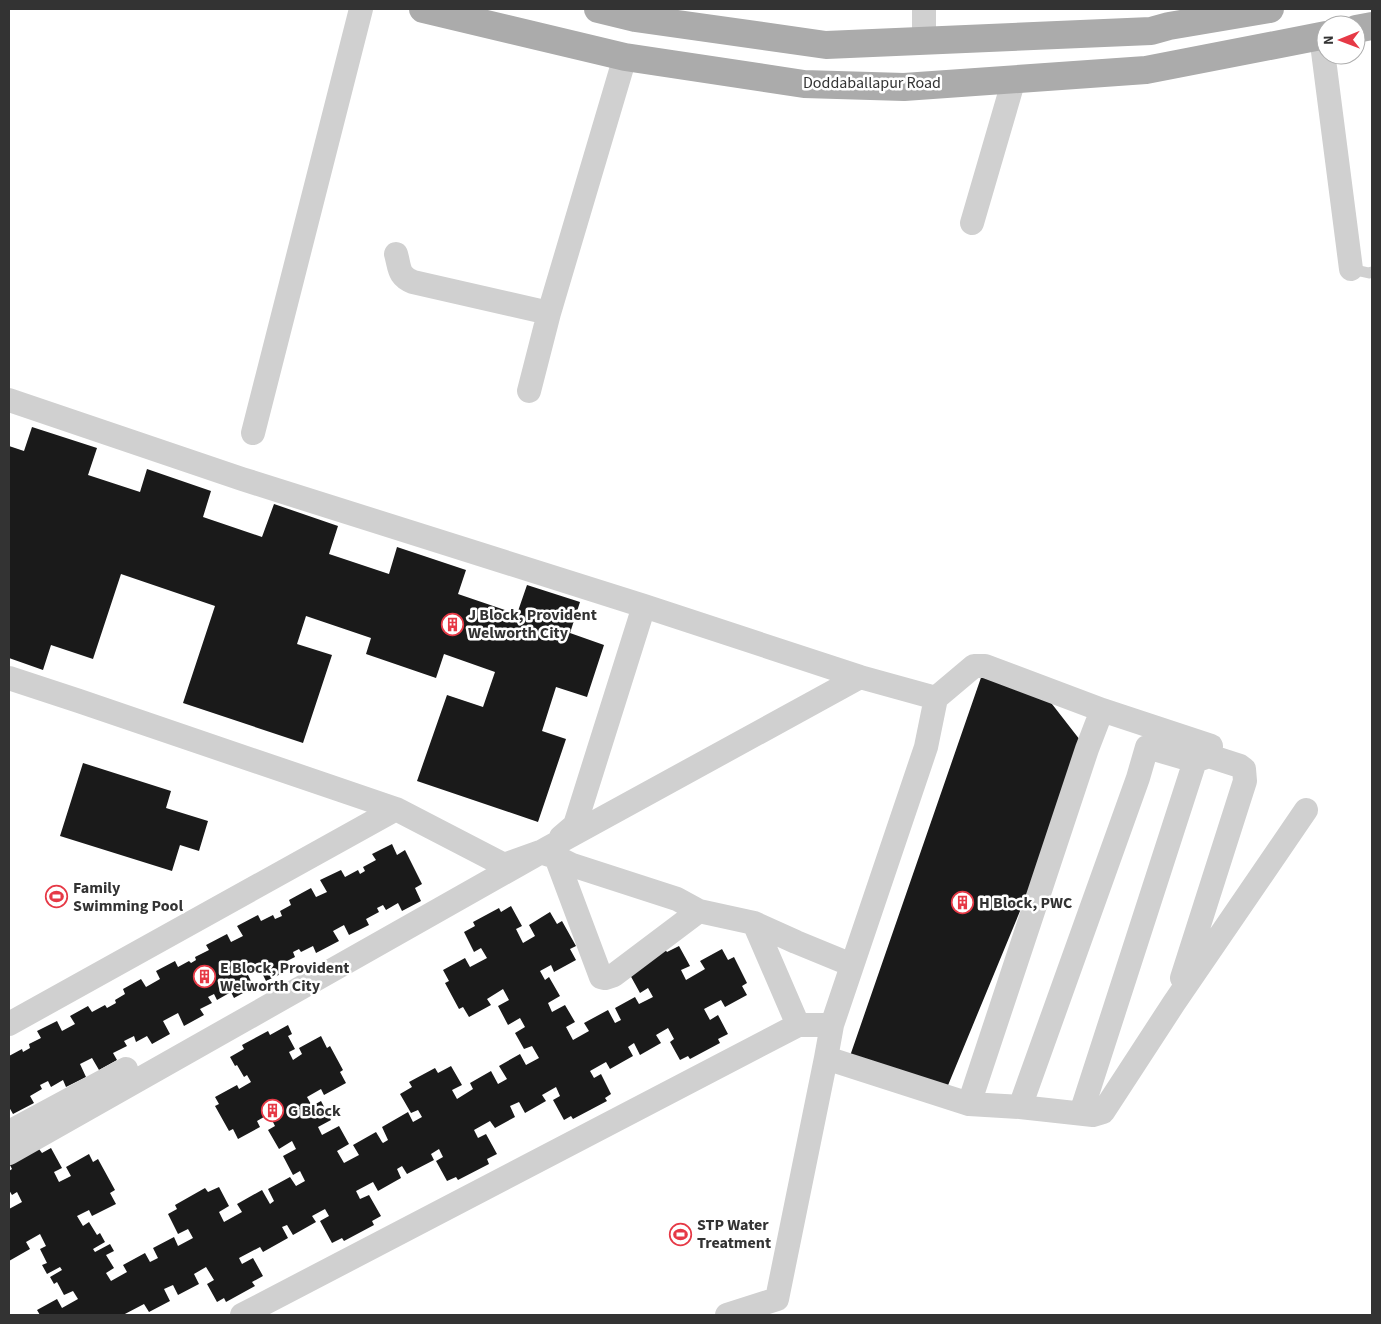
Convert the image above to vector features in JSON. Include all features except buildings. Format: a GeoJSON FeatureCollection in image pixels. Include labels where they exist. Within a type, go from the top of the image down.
{"type":"FeatureCollection","features":[{"type":"Feature","properties":{"kind":"main road","name":"Doddaballapur Road"},"geometry":{"type":"LineString","coordinates":[[423,9],[626,57],[804,84],[904,87],[1146,70],[1316,38]]}},
{"type":"Feature","properties":{"kind":"main road"},"geometry":{"type":"LineString","coordinates":[[598,9],[635,18],[826,45],[1151,31],[1168,17],[1270,9]]}},
{"type":"Feature","properties":{"kind":"street"},"geometry":{"type":"LineString","coordinates":[[253,433],[361,9]]}},
{"type":"Feature","properties":{"kind":"street"},"geometry":{"type":"LineString","coordinates":[[924,9],[924,41]]}},
{"type":"Feature","properties":{"kind":"street"},"geometry":{"type":"LineString","coordinates":[[529,390],[549,312],[626,57]]}},
{"type":"Feature","properties":{"kind":"street"},"geometry":{"type":"LineString","coordinates":[[1329,65],[1362,271]]}},
{"type":"Feature","properties":{"kind":"street"},"geometry":{"type":"LineString","coordinates":[[972,223],[1014,79]]}},
{"type":"Feature","properties":{"kind":"street"},"geometry":{"type":"LineString","coordinates":[[396,254],[402,275],[413,282],[549,312]]}},
{"type":"Feature","properties":{"kind":"street"},"geometry":{"type":"LineString","coordinates":[[9,400],[242,478],[860,677],[936,698]]}},
{"type":"Feature","properties":{"kind":"street"},"geometry":{"type":"LineString","coordinates":[[9,1132],[504,865],[548,852],[575,825],[644,606]]}},
{"type":"Feature","properties":{"kind":"street"},"geometry":{"type":"LineString","coordinates":[[727,1315],[776,1307],[832,1026],[926,747],[936,698],[974,666],[985,666],[1102,710],[1211,746],[1202,759],[1081,1113]]}},
{"type":"Feature","properties":{"kind":"street"},"geometry":{"type":"LineString","coordinates":[[9,1153],[860,677]]}},
{"type":"Feature","properties":{"kind":"street"},"geometry":{"type":"LineString","coordinates":[[9,678],[396,809],[504,865]]}},
{"type":"Feature","properties":{"kind":"street"},"geometry":{"type":"LineString","coordinates":[[969,1104],[1084,758],[1102,710]]}},
{"type":"Feature","properties":{"kind":"street"},"geometry":{"type":"LineString","coordinates":[[1020,1107],[1138,778],[1147,747],[1240,766],[1244,769],[1245,781],[1174,1003]]}},
{"type":"Feature","properties":{"kind":"street"},"geometry":{"type":"LineString","coordinates":[[9,1024],[396,809]]}},
{"type":"Feature","properties":{"kind":"street"},"geometry":{"type":"LineString","coordinates":[[826,1058],[969,1104],[1020,1107],[1093,1115],[1103,1112],[1174,1003],[1306,810]]}},
{"type":"Feature","properties":{"kind":"street"},"geometry":{"type":"LineString","coordinates":[[548,852],[572,865],[677,899],[700,910],[754,923],[852,965]]}},
{"type":"Feature","properties":{"kind":"street"},"geometry":{"type":"LineString","coordinates":[[548,852],[601,977],[606,978],[614,975],[700,910]]}},
{"type":"Feature","properties":{"kind":"street"},"geometry":{"type":"LineString","coordinates":[[754,923],[798,1025]]}},
{"type":"Feature","properties":{"kind":"street"},"geometry":{"type":"LineString","coordinates":[[242,1315],[798,1025],[832,1026]]}},
{"type":"Feature","properties":{"kind":"place","name":"J Block, Provident Welworth City"},"geometry":{"type":"Point","coordinates":[452,624]}},
{"type":"Feature","properties":{"kind":"place","name":"Family Swimming Pool"},"geometry":{"type":"Point","coordinates":[57,897]}},
{"type":"Feature","properties":{"kind":"place","name":"H Block, PWC"},"geometry":{"type":"Point","coordinates":[963,903]}},
{"type":"Feature","properties":{"kind":"place","name":"E Block, Provident Welworth City"},"geometry":{"type":"Point","coordinates":[204,977]}},
{"type":"Feature","properties":{"kind":"place","name":"G Block"},"geometry":{"type":"Point","coordinates":[272,1111]}},
{"type":"Feature","properties":{"kind":"place","name":"STP Water Treatment"},"geometry":{"type":"Point","coordinates":[681,1234]}}]}
